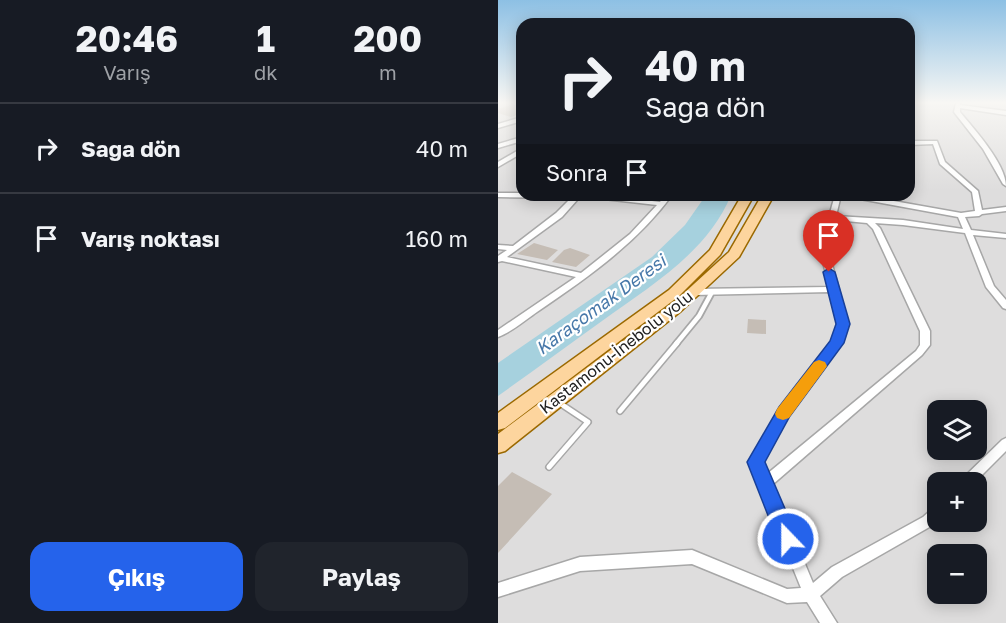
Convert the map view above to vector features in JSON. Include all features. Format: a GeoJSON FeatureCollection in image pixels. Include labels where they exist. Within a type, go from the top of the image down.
{"type":"FeatureCollection","features":[{"type":"Feature","properties":{"kind":"main road"},"geometry":{"type":"LineString","coordinates":[[498,423],[674,292],[716,252],[745,201]]}},
{"type":"Feature","properties":{"kind":"main road","name":"Kastamonu-İnebolu yolu"},"geometry":{"type":"LineString","coordinates":[[498,445],[676,308],[734,254],[765,201]]}},
{"type":"Feature","properties":{"kind":"street"},"geometry":{"type":"LineString","coordinates":[[973,132],[986,148],[1006,184]]}},
{"type":"Feature","properties":{"kind":"street"},"geometry":{"type":"LineString","coordinates":[[498,146],[516,141]]}},
{"type":"Feature","properties":{"kind":"street"},"geometry":{"type":"LineString","coordinates":[[915,143],[935,142],[942,163],[975,191],[979,213]]}},
{"type":"Feature","properties":{"kind":"street"},"geometry":{"type":"LineString","coordinates":[[498,165],[516,155]]}},
{"type":"Feature","properties":{"kind":"street"},"geometry":{"type":"LineString","coordinates":[[498,195],[516,195]]}},
{"type":"Feature","properties":{"kind":"street"},"geometry":{"type":"LineString","coordinates":[[499,259],[560,215],[573,201]]}},
{"type":"Feature","properties":{"kind":"street"},"geometry":{"type":"LineString","coordinates":[[631,201],[663,204]]}},
{"type":"Feature","properties":{"kind":"street"},"geometry":{"type":"LineString","coordinates":[[498,334],[582,276],[642,228],[665,201]]}},
{"type":"Feature","properties":{"kind":"street"},"geometry":{"type":"LineString","coordinates":[[829,623],[811,595],[756,462],[784,411],[837,343],[843,324],[824,249],[837,201]]}},
{"type":"Feature","properties":{"kind":"street"},"geometry":{"type":"LineString","coordinates":[[883,201],[961,215],[1006,209]]}},
{"type":"Feature","properties":{"kind":"street"},"geometry":{"type":"LineString","coordinates":[[961,215],[990,287],[1006,306]]}},
{"type":"Feature","properties":{"kind":"street"},"geometry":{"type":"LineString","coordinates":[[833,218],[908,223],[969,233],[1006,236]]}},
{"type":"Feature","properties":{"kind":"street"},"geometry":{"type":"LineString","coordinates":[[765,483],[925,345],[925,331],[876,228],[869,221]]}},
{"type":"Feature","properties":{"kind":"street"},"geometry":{"type":"LineString","coordinates":[[498,247],[515,248]]}},
{"type":"Feature","properties":{"kind":"street"},"geometry":{"type":"LineString","coordinates":[[499,259],[582,276]]}},
{"type":"Feature","properties":{"kind":"street"},"geometry":{"type":"LineString","coordinates":[[694,291],[833,289]]}},
{"type":"Feature","properties":{"kind":"street"},"geometry":{"type":"LineString","coordinates":[[977,472],[1006,443]]}},
{"type":"Feature","properties":{"kind":"street"},"geometry":{"type":"LineString","coordinates":[[498,591],[580,564],[692,557],[787,596],[811,595],[837,572],[927,522]]}},
{"type":"Feature","properties":{"kind":"lane"},"geometry":{"type":"LineString","coordinates":[[620,411],[699,316],[712,292]]}},
{"type":"Feature","properties":{"kind":"lane"},"geometry":{"type":"LineString","coordinates":[[549,467],[588,422],[555,400]]}},
{"type":"Feature","properties":{"kind":"shaded area"},"geometry":{"type":"Polygon","coordinates":[[[498,132],[516,132],[516,201],[915,201],[915,132],[1006,132],[1006,623],[498,623],[498,132]]]}},
{"type":"Feature","properties":{"kind":"water","name":"Karaçomak Deresi"},"geometry":{"type":"Polygon","coordinates":[[[702,201],[728,201],[708,234],[676,267],[498,396],[498,363],[652,257],[685,225],[702,201]]]}},
{"type":"Feature","properties":{"kind":"building"},"geometry":{"type":"Polygon","coordinates":[[[534,243],[558,250],[547,260],[517,254],[534,243]]]}},
{"type":"Feature","properties":{"kind":"building"},"geometry":{"type":"Polygon","coordinates":[[[570,248],[590,255],[576,267],[552,262],[564,250],[570,248]]]}},
{"type":"Feature","properties":{"kind":"building"},"geometry":{"type":"Polygon","coordinates":[[[748,319],[766,320],[766,334],[747,333],[748,319]]]}},
{"type":"Feature","properties":{"kind":"building"},"geometry":{"type":"Polygon","coordinates":[[[512,472],[552,494],[498,553],[498,486],[512,472]]]}},
{"type":"Feature","properties":{"kind":"slow traffic"},"geometry":{"type":"LineString","coordinates":[[783,414],[819,366]]}},
{"type":"Feature","properties":{"kind":"route"},"geometry":{"type":"LineString","coordinates":[[788,539],[756,462],[784,411],[837,343],[843,324],[829,272]]}}]}
